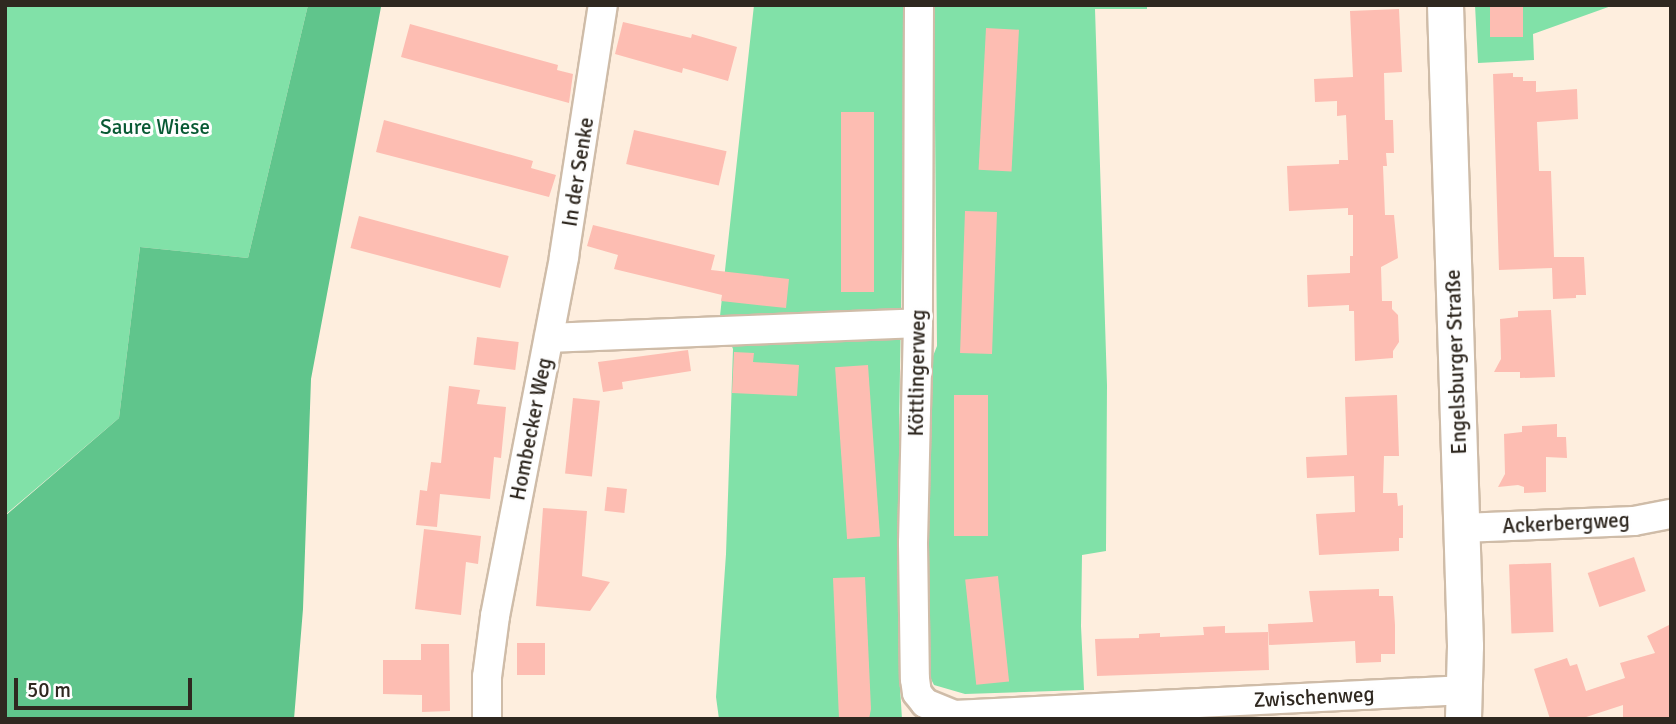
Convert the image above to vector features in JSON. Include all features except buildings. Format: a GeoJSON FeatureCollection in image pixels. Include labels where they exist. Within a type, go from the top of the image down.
{"type":"FeatureCollection","features":[{"type":"Feature","properties":{"kind":"street","name":"In der Senke"},"geometry":{"type":"LineString","coordinates":[[549,338],[603,5]]}},
{"type":"Feature","properties":{"kind":"street","name":"Köttlingerweg"},"geometry":{"type":"LineString","coordinates":[[919,5],[919,323],[913,543],[915,679],[917,693],[925,703],[954,717]]}},
{"type":"Feature","properties":{"kind":"street","name":"Engelsburger Straße"},"geometry":{"type":"LineString","coordinates":[[1445,5],[1462,528],[1464,704]]}},
{"type":"Feature","properties":{"kind":"street","name":"Hombecker Weg"},"geometry":{"type":"LineString","coordinates":[[487,719],[487,677],[495,616],[549,338],[919,323]]}},
{"type":"Feature","properties":{"kind":"street","name":"Ackerbergweg"},"geometry":{"type":"LineString","coordinates":[[1462,528],[1634,521],[1671,514]]}},
{"type":"Feature","properties":{"kind":"street","name":"Zwischenweg"},"geometry":{"type":"LineString","coordinates":[[954,717],[1464,704]]}},
{"type":"Feature","properties":{"kind":"green space","name":"Saure Wiese"},"geometry":{"type":"Polygon","coordinates":[[[5,5],[308,5],[248,258],[140,247],[119,418],[5,515],[5,5]]]}},
{"type":"Feature","properties":{"kind":"green space"},"geometry":{"type":"Polygon","coordinates":[[[308,5],[381,7],[311,379],[303,609],[294,719],[5,719],[5,516],[119,418],[140,247],[248,258],[308,5]]]}},
{"type":"Feature","properties":{"kind":"green space"},"geometry":{"type":"Polygon","coordinates":[[[754,5],[906,5],[899,431],[899,672],[902,719],[719,719],[716,697],[726,554],[733,349],[720,316],[754,5]]]}},
{"type":"Feature","properties":{"kind":"green space"},"geometry":{"type":"Polygon","coordinates":[[[934,5],[1147,5],[1147,9],[1095,9],[1107,385],[1106,551],[1082,555],[1084,690],[965,694],[934,685],[928,673],[925,582],[927,371],[937,346],[934,5]]]}},
{"type":"Feature","properties":{"kind":"green space"},"geometry":{"type":"Polygon","coordinates":[[[1475,5],[1614,5],[1533,34],[1534,60],[1478,63],[1475,5]]]}}]}
